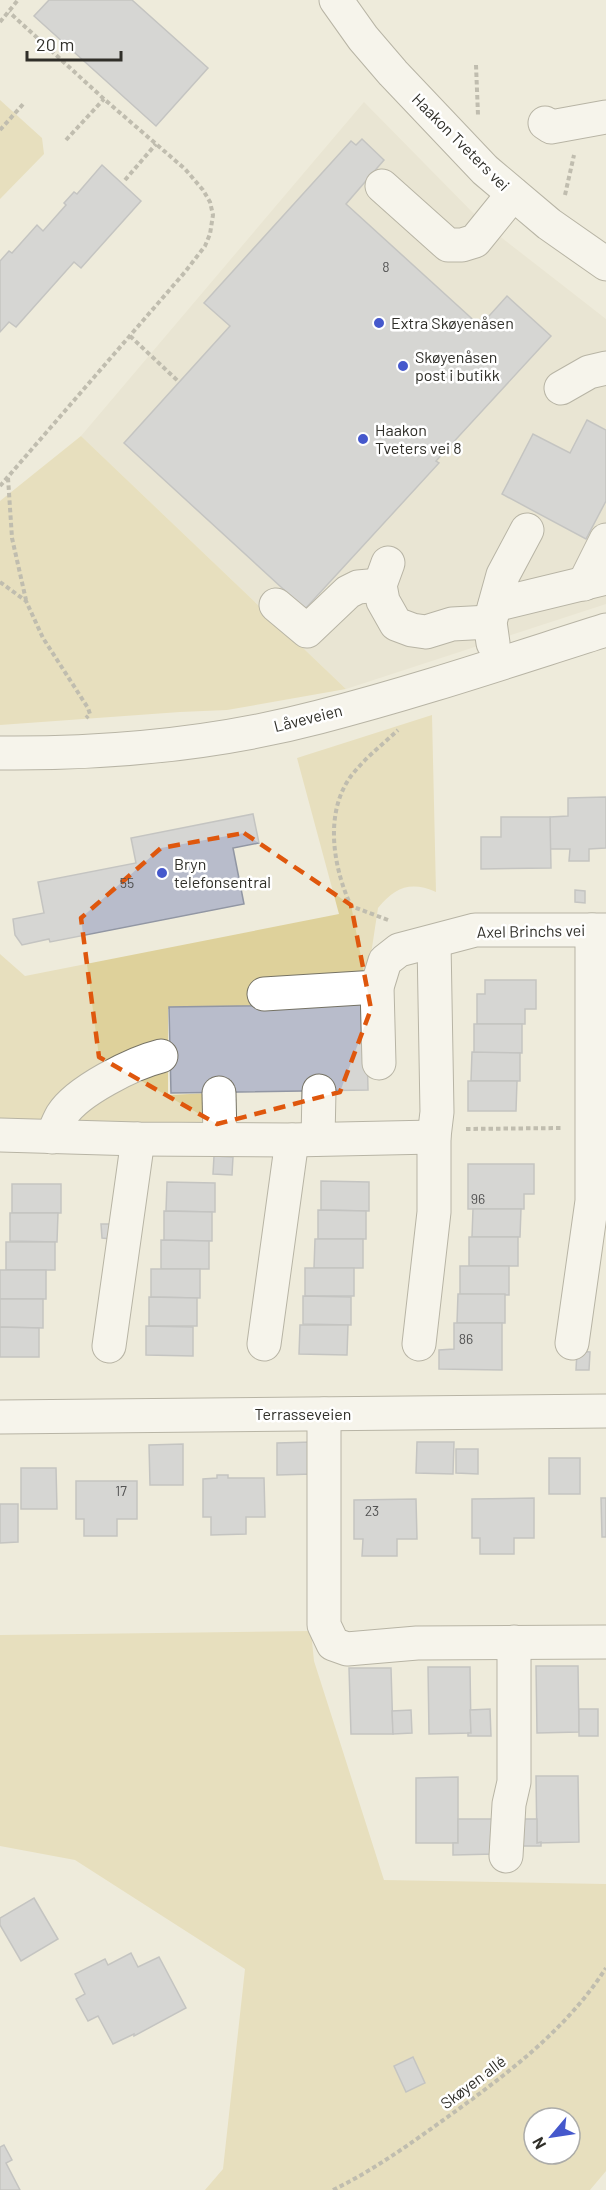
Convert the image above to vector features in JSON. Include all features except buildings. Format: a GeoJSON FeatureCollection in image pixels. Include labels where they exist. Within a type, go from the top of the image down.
{"type":"FeatureCollection","features":[{"type":"Feature","properties":{"kind":"street","name":"Haakon Tveters vei"},"geometry":{"type":"LineString","coordinates":[[336,0],[363,38],[393,73],[485,170],[549,224],[606,264]]}},
{"type":"Feature","properties":{"kind":"street"},"geometry":{"type":"LineString","coordinates":[[546,123],[551,127],[606,117]]}},
{"type":"Feature","properties":{"kind":"street"},"geometry":{"type":"LineString","coordinates":[[382,186],[448,245],[462,245],[475,241],[513,194]]}},
{"type":"Feature","properties":{"kind":"street"},"geometry":{"type":"LineString","coordinates":[[561,388],[589,372],[606,368]]}},
{"type":"Feature","properties":{"kind":"street"},"geometry":{"type":"LineString","coordinates":[[497,664],[492,613],[503,575],[527,530]]}},
{"type":"Feature","properties":{"kind":"street"},"geometry":{"type":"LineString","coordinates":[[276,605],[308,631],[348,592],[384,574],[388,613],[396,624],[426,632],[595,581],[606,540]]}},
{"type":"Feature","properties":{"kind":"street","name":"Låveveien"},"geometry":{"type":"LineString","coordinates":[[0,753],[85,751],[228,736],[319,717],[606,630]]}},
{"type":"Feature","properties":{"kind":"street","name":"Axel Brinchs vei"},"geometry":{"type":"LineString","coordinates":[[379,1063],[377,987],[385,961],[399,950],[475,930],[599,930]]}},
{"type":"Feature","properties":{"kind":"street"},"geometry":{"type":"LineString","coordinates":[[572,1343],[592,1201],[592,1128],[599,930]]}},
{"type":"Feature","properties":{"kind":"street"},"geometry":{"type":"LineString","coordinates":[[419,1344],[434,1212],[437,1112],[434,942]]}},
{"type":"Feature","properties":{"kind":"street"},"geometry":{"type":"LineString","coordinates":[[264,994],[377,987]]}},
{"type":"Feature","properties":{"kind":"street"},"geometry":{"type":"LineString","coordinates":[[52,1137],[63,1114],[92,1087],[146,1060],[161,1056]]}},
{"type":"Feature","properties":{"kind":"street"},"geometry":{"type":"LineString","coordinates":[[264,1344],[305,1139],[319,1091]]}},
{"type":"Feature","properties":{"kind":"street"},"geometry":{"type":"LineString","coordinates":[[219,1093],[220,1138]]}},
{"type":"Feature","properties":{"kind":"street"},"geometry":{"type":"LineString","coordinates":[[0,1135],[138,1139],[305,1139],[435,1133]]}},
{"type":"Feature","properties":{"kind":"street"},"geometry":{"type":"LineString","coordinates":[[110,1346],[138,1139]]}},
{"type":"Feature","properties":{"kind":"street","name":"Terrasseveien"},"geometry":{"type":"LineString","coordinates":[[0,1417],[606,1411]]}},
{"type":"Feature","properties":{"kind":"street"},"geometry":{"type":"LineString","coordinates":[[324,1414],[324,1625],[333,1644],[347,1649],[417,1643],[606,1642]]}},
{"type":"Feature","properties":{"kind":"street"},"geometry":{"type":"LineString","coordinates":[[506,1856],[509,1804],[514,1782],[514,1642]]}},
{"type":"Feature","properties":{"kind":"path"},"geometry":{"type":"LineString","coordinates":[[0,22],[18,0]]}},
{"type":"Feature","properties":{"kind":"path"},"geometry":{"type":"LineString","coordinates":[[0,486],[185,272],[205,246],[210,234],[213,215],[210,202],[185,169],[9,12]]}},
{"type":"Feature","properties":{"kind":"path"},"geometry":{"type":"LineString","coordinates":[[476,65],[479,122]]}},
{"type":"Feature","properties":{"kind":"path"},"geometry":{"type":"LineString","coordinates":[[66,140],[104,99]]}},
{"type":"Feature","properties":{"kind":"path"},"geometry":{"type":"LineString","coordinates":[[0,130],[25,102]]}},
{"type":"Feature","properties":{"kind":"path"},"geometry":{"type":"LineString","coordinates":[[125,180],[156,144]]}},
{"type":"Feature","properties":{"kind":"path"},"geometry":{"type":"LineString","coordinates":[[565,196],[574,150]]}},
{"type":"Feature","properties":{"kind":"path"},"geometry":{"type":"LineString","coordinates":[[130,336],[179,382]]}},
{"type":"Feature","properties":{"kind":"path"},"geometry":{"type":"LineString","coordinates":[[8,477],[12,538],[26,601],[43,638],[88,708],[90,714],[84,722],[85,751]]}},
{"type":"Feature","properties":{"kind":"path"},"geometry":{"type":"LineString","coordinates":[[0,582],[26,601]]}},
{"type":"Feature","properties":{"kind":"path"},"geometry":{"type":"LineString","coordinates":[[377,915],[351,906],[343,888],[335,852],[334,822],[350,777],[370,755],[401,728],[405,721],[400,693]]}},
{"type":"Feature","properties":{"kind":"path"},"geometry":{"type":"LineString","coordinates":[[435,1133],[592,1128]]}},
{"type":"Feature","properties":{"kind":"path","name":"Skøyen allé"},"geometry":{"type":"LineString","coordinates":[[333,2190],[400,2150],[476,2096],[538,2047],[573,2011],[606,1968]]}},
{"type":"Feature","properties":{"kind":"highlighted area"},"geometry":{"type":"Polygon","coordinates":[[[244,833],[351,905],[371,1009],[340,1092],[217,1124],[99,1057],[81,918],[161,848],[244,833]]]}},
{"type":"Feature","properties":{"kind":"shaded area"},"geometry":{"type":"Polygon","coordinates":[[[0,100],[42,138],[44,154],[0,199],[0,100]]]}},
{"type":"Feature","properties":{"kind":"shaded area"},"geometry":{"type":"Polygon","coordinates":[[[364,102],[484,224],[606,319],[606,604],[346,689],[81,436],[364,102]]]}},
{"type":"Feature","properties":{"kind":"shaded area"},"geometry":{"type":"Polygon","coordinates":[[[81,436],[346,689],[227,710],[0,725],[0,501],[81,436]]]}},
{"type":"Feature","properties":{"kind":"shaded area"},"geometry":{"type":"Polygon","coordinates":[[[432,715],[436,892],[419,887],[404,888],[391,895],[378,908],[363,1007],[168,1009],[168,1095],[211,1093],[208,1126],[0,1120],[0,954],[25,976],[339,914],[297,758],[432,715]]]}},
{"type":"Feature","properties":{"kind":"shaded area"},"geometry":{"type":"Polygon","coordinates":[[[311,1631],[314,1661],[384,1880],[606,1884],[606,2171],[590,2190],[205,2190],[223,2169],[245,1969],[75,1860],[0,1846],[0,1635],[311,1631]]]}},
{"type":"Feature","properties":{"kind":"place","name":"Extra Skøyenåsen"},"geometry":{"type":"Point","coordinates":[379,323]}},
{"type":"Feature","properties":{"kind":"place","name":"Skøyenåsen post i butikk"},"geometry":{"type":"Point","coordinates":[403,366]}},
{"type":"Feature","properties":{"kind":"place","name":"Haakon Tveters vei 8"},"geometry":{"type":"Point","coordinates":[363,439]}},
{"type":"Feature","properties":{"kind":"place","name":"Bryn telefonsentral"},"geometry":{"type":"Point","coordinates":[162,873]}}]}
